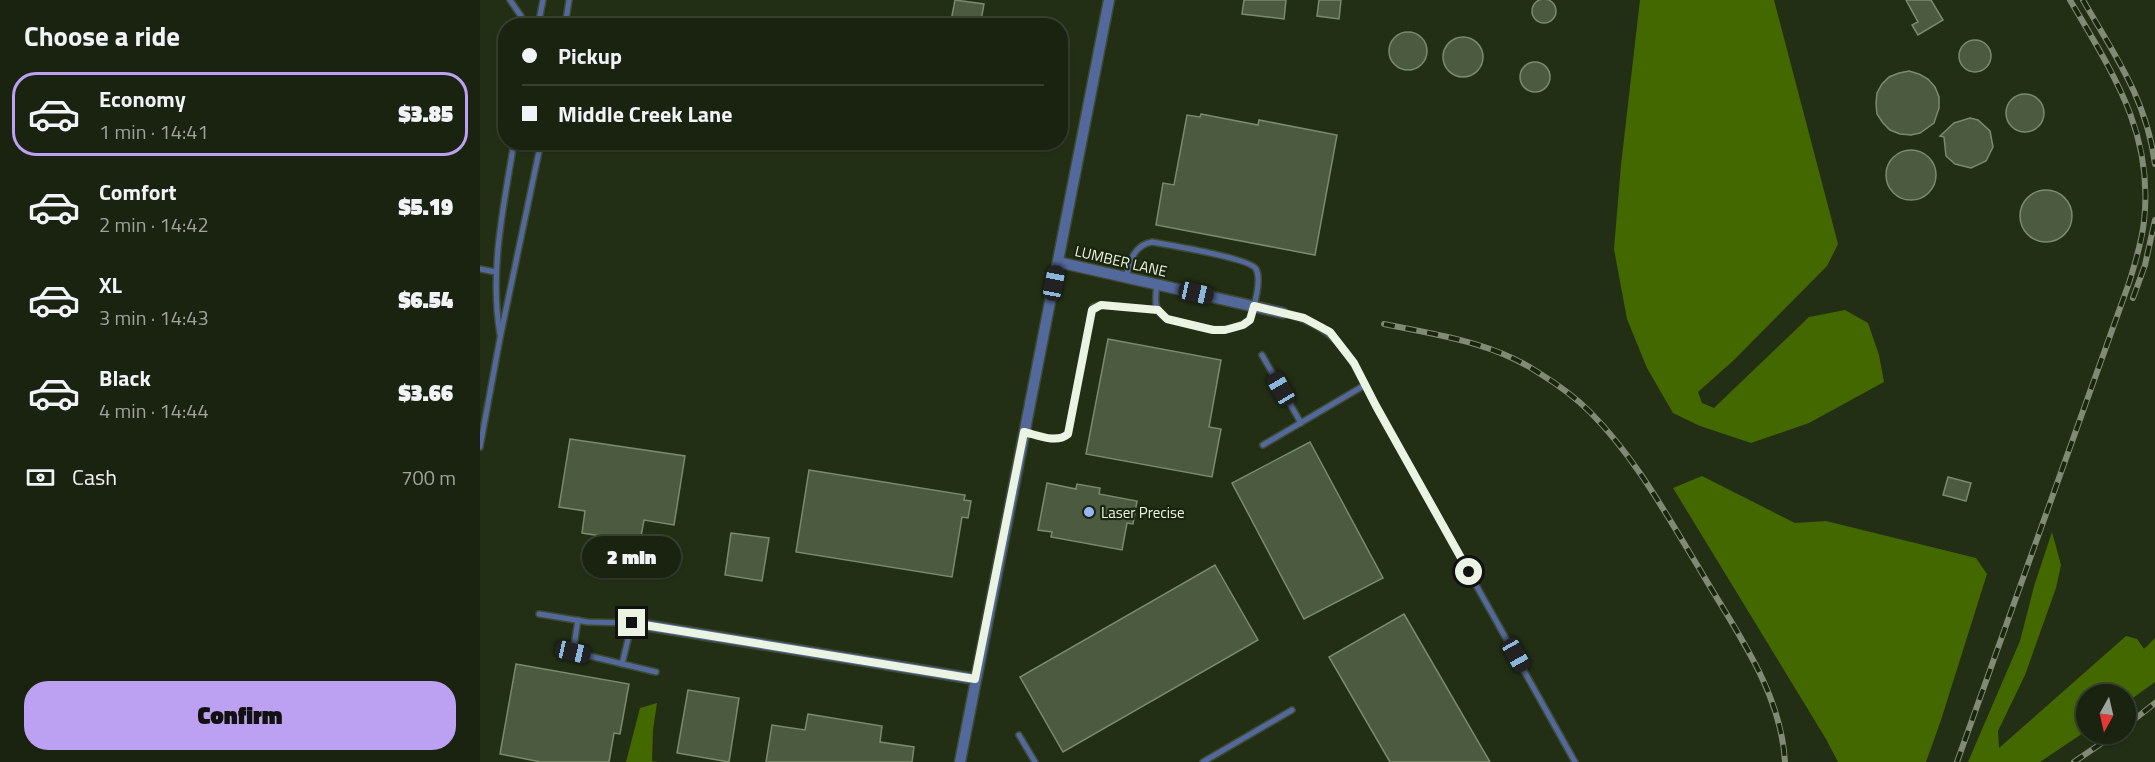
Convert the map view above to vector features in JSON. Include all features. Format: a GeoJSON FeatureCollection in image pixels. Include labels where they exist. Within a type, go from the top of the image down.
{"type":"FeatureCollection","features":[{"type":"Feature","properties":{"kind":"street"},"geometry":{"type":"LineString","coordinates":[[960,762],[1109,0]]}},
{"type":"Feature","properties":{"kind":"street","name":"LUMBER LANE"},"geometry":{"type":"LineString","coordinates":[[1058,262],[1283,313]]}},
{"type":"Feature","properties":{"kind":"street"},"geometry":{"type":"LineString","coordinates":[[632,623],[975,679]]}},
{"type":"Feature","properties":{"kind":"lane"},"geometry":{"type":"LineString","coordinates":[[510,0],[522,18]]}},
{"type":"Feature","properties":{"kind":"lane"},"geometry":{"type":"LineString","coordinates":[[540,18],[543,0]]}},
{"type":"Feature","properties":{"kind":"lane"},"geometry":{"type":"LineString","coordinates":[[566,18],[569,0]]}},
{"type":"Feature","properties":{"kind":"lane"},"geometry":{"type":"LineString","coordinates":[[500,338],[496,272],[513,150]]}},
{"type":"Feature","properties":{"kind":"lane"},"geometry":{"type":"LineString","coordinates":[[480,447],[539,150]]}},
{"type":"Feature","properties":{"kind":"lane"},"geometry":{"type":"LineString","coordinates":[[1126,277],[1133,255],[1140,246],[1152,242],[1227,257],[1252,265],[1258,277],[1250,320],[1243,325],[1225,330],[1213,330],[1167,319],[1158,310],[1155,300],[1157,284]]}},
{"type":"Feature","properties":{"kind":"lane"},"geometry":{"type":"LineString","coordinates":[[480,268],[496,272]]}},
{"type":"Feature","properties":{"kind":"lane"},"geometry":{"type":"LineString","coordinates":[[1024,432],[1055,439],[1068,434],[1094,308],[1101,305],[1158,310]]}},
{"type":"Feature","properties":{"kind":"lane"},"geometry":{"type":"LineString","coordinates":[[1283,313],[1304,318],[1330,332],[1354,363],[1575,762]]}},
{"type":"Feature","properties":{"kind":"lane"},"geometry":{"type":"LineString","coordinates":[[1262,355],[1301,423]]}},
{"type":"Feature","properties":{"kind":"lane"},"geometry":{"type":"LineString","coordinates":[[1263,445],[1365,385]]}},
{"type":"Feature","properties":{"kind":"lane"},"geometry":{"type":"LineString","coordinates":[[539,614],[578,620],[632,623],[622,664]]}},
{"type":"Feature","properties":{"kind":"lane"},"geometry":{"type":"LineString","coordinates":[[578,620],[573,652],[656,672]]}},
{"type":"Feature","properties":{"kind":"lane"},"geometry":{"type":"LineString","coordinates":[[1203,762],[1292,710]]}},
{"type":"Feature","properties":{"kind":"lane"},"geometry":{"type":"LineString","coordinates":[[1019,735],[1035,762]]}},
{"type":"Feature","properties":{"kind":"green space"},"geometry":{"type":"Polygon","coordinates":[[[1640,0],[1774,0],[1838,244],[1827,266],[1734,360],[1698,392],[1702,403],[1714,408],[1809,317],[1845,310],[1868,323],[1879,355],[1884,382],[1809,423],[1751,443],[1700,426],[1673,413],[1647,368],[1627,319],[1614,249],[1640,0]]]}},
{"type":"Feature","properties":{"kind":"green space"},"geometry":{"type":"Polygon","coordinates":[[[1702,476],[1795,523],[1826,521],[1976,558],[1987,574],[1926,762],[1838,762],[1673,488],[1702,476]]]}},
{"type":"Feature","properties":{"kind":"green space"},"geometry":{"type":"Polygon","coordinates":[[[2052,532],[2061,565],[2056,588],[2025,675],[1998,731],[1999,748],[2126,636],[2137,639],[2144,649],[2155,638],[2155,682],[2136,696],[2136,684],[2076,684],[2076,738],[2040,762],[1968,762],[2020,641],[2035,583],[2052,532]]]}},
{"type":"Feature","properties":{"kind":"green space"},"geometry":{"type":"Polygon","coordinates":[[[657,703],[652,761],[658,762],[626,762],[640,708],[657,703]]]}},
{"type":"Feature","properties":{"kind":"building"},"geometry":{"type":"Polygon","coordinates":[[[1544,-1],[1553,2],[1556,11],[1553,20],[1544,23],[1535,20],[1532,11],[1535,2],[1544,-1]]]}},
{"type":"Feature","properties":{"kind":"building"},"geometry":{"type":"Polygon","coordinates":[[[955,0],[984,4],[981,18],[952,18],[955,0]]]}},
{"type":"Feature","properties":{"kind":"building"},"geometry":{"type":"Polygon","coordinates":[[[1244,0],[1286,0],[1284,19],[1242,14],[1244,0]]]}},
{"type":"Feature","properties":{"kind":"building"},"geometry":{"type":"Polygon","coordinates":[[[1319,0],[1341,0],[1339,19],[1317,16],[1319,0]]]}},
{"type":"Feature","properties":{"kind":"building"},"geometry":{"type":"Polygon","coordinates":[[[1906,0],[1931,0],[1943,20],[1918,35],[1912,25],[1918,22],[1906,0]]]}},
{"type":"Feature","properties":{"kind":"building"},"geometry":{"type":"Polygon","coordinates":[[[1408,32],[1422,37],[1427,51],[1422,65],[1408,70],[1394,65],[1389,51],[1394,37],[1408,32]]]}},
{"type":"Feature","properties":{"kind":"building"},"geometry":{"type":"Polygon","coordinates":[[[1463,37],[1471,38],[1477,43],[1482,49],[1482,65],[1477,71],[1471,76],[1463,77],[1455,76],[1449,71],[1444,65],[1443,57],[1444,49],[1449,43],[1455,38],[1463,37]]]}},
{"type":"Feature","properties":{"kind":"building"},"geometry":{"type":"Polygon","coordinates":[[[1975,40],[1986,45],[1991,56],[1986,67],[1975,72],[1964,67],[1959,56],[1964,45],[1975,40]]]}},
{"type":"Feature","properties":{"kind":"building"},"geometry":{"type":"Polygon","coordinates":[[[1535,62],[1546,66],[1550,77],[1546,88],[1535,92],[1524,88],[1520,77],[1524,66],[1535,62]]]}},
{"type":"Feature","properties":{"kind":"building"},"geometry":{"type":"Polygon","coordinates":[[[1909,71],[1928,79],[1935,87],[1939,97],[1939,108],[1934,123],[1920,133],[1911,135],[1890,130],[1877,114],[1876,104],[1877,93],[1889,77],[1909,71]]]}},
{"type":"Feature","properties":{"kind":"building"},"geometry":{"type":"Polygon","coordinates":[[[2025,94],[2039,99],[2044,113],[2039,127],[2025,132],[2011,127],[2006,113],[2011,99],[2025,94]]]}},
{"type":"Feature","properties":{"kind":"building"},"geometry":{"type":"Polygon","coordinates":[[[1201,114],[1258,125],[1259,120],[1337,135],[1315,255],[1156,225],[1163,183],[1174,185],[1187,115],[1200,117],[1201,114]]]}},
{"type":"Feature","properties":{"kind":"building"},"geometry":{"type":"Polygon","coordinates":[[[1970,118],[1978,120],[1990,131],[1993,147],[1986,161],[1971,168],[1955,164],[1946,156],[1944,137],[1940,136],[1954,123],[1970,118]]]}},
{"type":"Feature","properties":{"kind":"building"},"geometry":{"type":"Polygon","coordinates":[[[1911,150],[1929,157],[1936,175],[1929,193],[1911,200],[1893,193],[1886,175],[1893,157],[1911,150]]]}},
{"type":"Feature","properties":{"kind":"building"},"geometry":{"type":"Polygon","coordinates":[[[2046,190],[2060,194],[2068,202],[2072,216],[2068,230],[2060,238],[2046,242],[2032,238],[2024,230],[2020,216],[2024,202],[2032,194],[2046,190]]]}},
{"type":"Feature","properties":{"kind":"building"},"geometry":{"type":"Polygon","coordinates":[[[1108,339],[1221,360],[1209,427],[1221,429],[1212,477],[1086,454],[1108,339]]]}},
{"type":"Feature","properties":{"kind":"building"},"geometry":{"type":"Polygon","coordinates":[[[570,439],[685,456],[674,525],[644,520],[640,542],[582,533],[585,511],[559,507],[570,439]]]}},
{"type":"Feature","properties":{"kind":"building"},"geometry":{"type":"Polygon","coordinates":[[[1310,442],[1383,578],[1304,619],[1232,483],[1310,442]]]}},
{"type":"Feature","properties":{"kind":"building"},"geometry":{"type":"Polygon","coordinates":[[[809,470],[965,495],[964,500],[971,501],[968,518],[962,517],[952,577],[796,552],[809,470]]]}},
{"type":"Feature","properties":{"kind":"building"},"geometry":{"type":"Polygon","coordinates":[[[1948,477],[1971,483],[1966,501],[1943,495],[1948,477]]]}},
{"type":"Feature","properties":{"kind":"building","name":"Laser Precise"},"geometry":{"type":"Polygon","coordinates":[[[1047,483],[1076,489],[1077,484],[1100,488],[1099,494],[1137,501],[1133,524],[1127,523],[1122,550],[1051,537],[1052,532],[1038,530],[1047,483]]]}},
{"type":"Feature","properties":{"kind":"building"},"geometry":{"type":"Polygon","coordinates":[[[731,533],[769,538],[762,581],[725,575],[731,533]]]}},
{"type":"Feature","properties":{"kind":"building"},"geometry":{"type":"Polygon","coordinates":[[[1215,565],[1258,640],[1063,752],[1020,677],[1215,565]]]}},
{"type":"Feature","properties":{"kind":"building"},"geometry":{"type":"Polygon","coordinates":[[[1404,614],[1490,762],[1390,762],[1329,657],[1404,614]]]}},
{"type":"Feature","properties":{"kind":"building"},"geometry":{"type":"Polygon","coordinates":[[[516,664],[629,684],[620,734],[614,733],[609,762],[541,762],[500,754],[516,664]]]}},
{"type":"Feature","properties":{"kind":"building"},"geometry":{"type":"Polygon","coordinates":[[[688,690],[739,698],[729,762],[677,753],[688,690]]]}},
{"type":"Feature","properties":{"kind":"building"},"geometry":{"type":"Polygon","coordinates":[[[808,714],[882,726],[880,742],[914,747],[912,762],[766,762],[772,725],[805,730],[808,714]]]}},
{"type":"Feature","properties":{"kind":"railway"},"geometry":{"type":"LineString","coordinates":[[1957,762],[2129,283],[2143,229],[2145,189],[2143,159],[2136,131],[2115,78],[2070,0]]}},
{"type":"Feature","properties":{"kind":"railway"},"geometry":{"type":"LineString","coordinates":[[2083,0],[2137,98],[2151,140],[2155,164]]}},
{"type":"Feature","properties":{"kind":"railway"},"geometry":{"type":"LineString","coordinates":[[2133,298],[2145,265],[2155,220]]}},
{"type":"Feature","properties":{"kind":"railway"},"geometry":{"type":"LineString","coordinates":[[1384,324],[1464,341],[1521,362],[1572,396],[1606,429],[1636,467],[1662,507],[1754,661],[1775,710],[1782,735],[1785,762]]}},
{"type":"Feature","properties":{"kind":"railway"},"geometry":{"type":"LineString","coordinates":[[2136,718],[2155,703]]}},
{"type":"Feature","properties":{"kind":"railway"},"geometry":{"type":"LineString","coordinates":[[2074,762],[2100,744]]}},
{"type":"Feature","properties":{"kind":"place","name":"Laser Precise"},"geometry":{"type":"Point","coordinates":[1089,512]}},
{"type":"Feature","properties":{"kind":"route"},"geometry":{"type":"LineString","coordinates":[[632,623],[975,679],[1024,432],[1055,439],[1068,434],[1092,310],[1101,305],[1158,310],[1167,319],[1213,330],[1225,330],[1243,325],[1250,320],[1254,306],[1304,318],[1330,332],[1354,363],[1469,572]]}}]}
